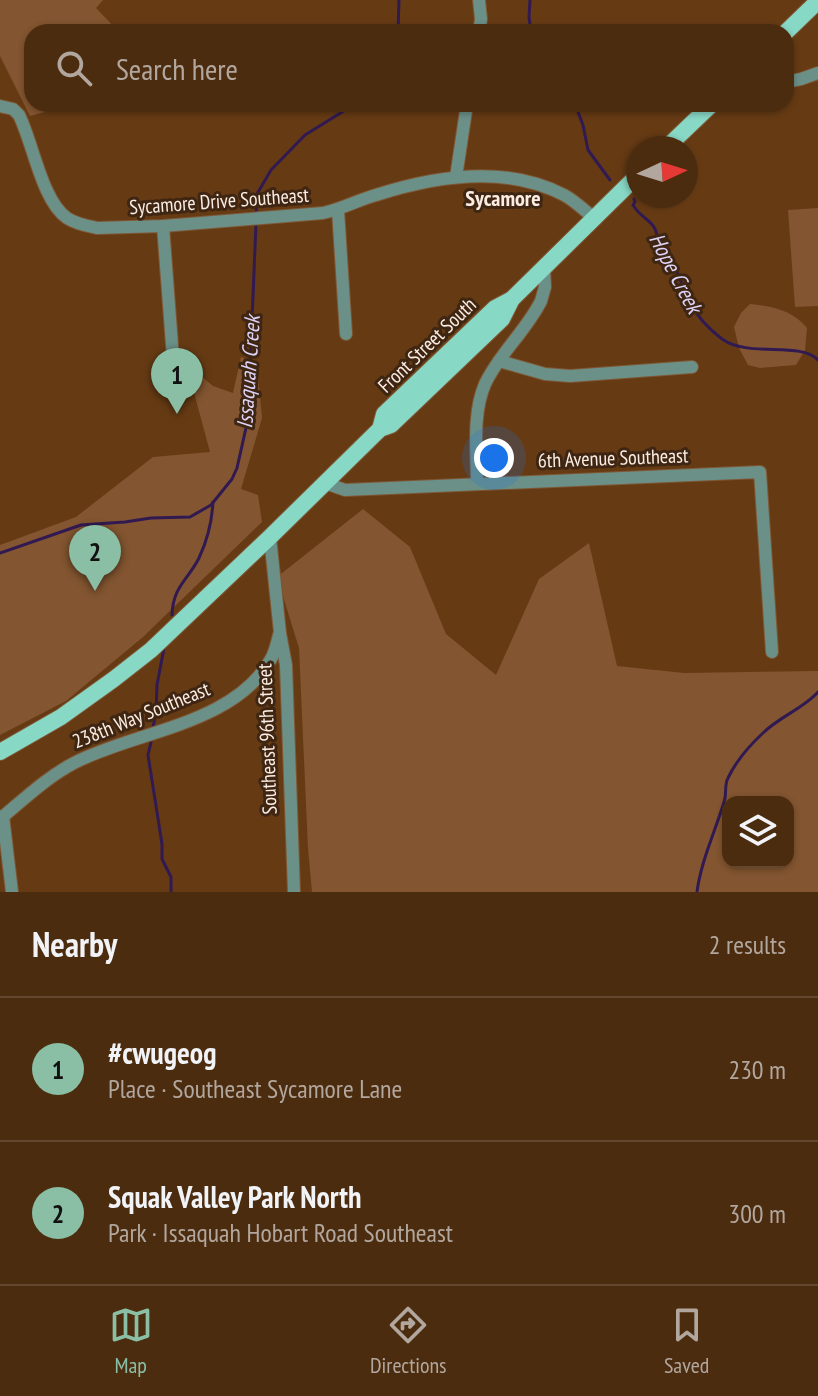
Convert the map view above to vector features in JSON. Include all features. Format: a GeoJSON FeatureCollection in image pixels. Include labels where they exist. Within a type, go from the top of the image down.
{"type":"FeatureCollection","features":[{"type":"Feature","properties":{"kind":"main road"},"geometry":{"type":"LineString","coordinates":[[794,24],[818,1]]}},
{"type":"Feature","properties":{"kind":"main road"},"geometry":{"type":"LineString","coordinates":[[679,136],[704,112]]}},
{"type":"Feature","properties":{"kind":"main road","name":"Front Street South"},"geometry":{"type":"LineString","coordinates":[[0,752],[61,717],[151,650],[380,429],[384,414],[444,366],[495,308],[512,299],[626,187]]}},
{"type":"Feature","properties":{"kind":"street"},"geometry":{"type":"LineString","coordinates":[[479,0],[480,24]]}},
{"type":"Feature","properties":{"kind":"street"},"geometry":{"type":"LineString","coordinates":[[794,81],[818,73]]}},
{"type":"Feature","properties":{"kind":"street","name":"Sycamore Drive Southeast"},"geometry":{"type":"LineString","coordinates":[[0,106],[13,109],[19,115],[52,201],[77,224],[97,228],[307,216],[338,210],[374,195],[456,177],[508,179],[547,188],[573,200],[594,218]]}},
{"type":"Feature","properties":{"kind":"street"},"geometry":{"type":"LineString","coordinates":[[456,177],[466,112]]}},
{"type":"Feature","properties":{"kind":"street"},"geometry":{"type":"LineString","coordinates":[[338,210],[346,334]]}},
{"type":"Feature","properties":{"kind":"street"},"geometry":{"type":"LineString","coordinates":[[163,226],[173,358]]}},
{"type":"Feature","properties":{"kind":"street"},"geometry":{"type":"LineString","coordinates":[[477,483],[480,398],[489,375],[541,301],[545,287],[544,268]]}},
{"type":"Feature","properties":{"kind":"street"},"geometry":{"type":"LineString","coordinates":[[499,361],[545,374],[570,376],[692,367]]}},
{"type":"Feature","properties":{"kind":"street","name":"6th Avenue Southeast"},"geometry":{"type":"LineString","coordinates":[[325,483],[345,490],[760,472],[772,652]]}},
{"type":"Feature","properties":{"kind":"street","name":"Southeast 96th Street"},"geometry":{"type":"LineString","coordinates":[[270,537],[286,665],[294,892]]}},
{"type":"Feature","properties":{"kind":"street","name":"238th Way Southeast"},"geometry":{"type":"LineString","coordinates":[[2,818],[73,764],[196,718],[234,697],[264,670],[280,633]]}},
{"type":"Feature","properties":{"kind":"street"},"geometry":{"type":"LineString","coordinates":[[2,818],[12,892]]}},
{"type":"Feature","properties":{"kind":"shaded area"},"geometry":{"type":"Polygon","coordinates":[[[0,0],[103,0],[96,8],[111,24],[24,24],[24,104],[0,56],[0,0]]]}},
{"type":"Feature","properties":{"kind":"shaded area"},"geometry":{"type":"Polygon","coordinates":[[[818,208],[818,306],[795,307],[788,210],[818,208]]]}},
{"type":"Feature","properties":{"kind":"shaded area"},"geometry":{"type":"Polygon","coordinates":[[[750,304],[788,313],[807,328],[805,350],[796,365],[760,368],[748,365],[739,348],[734,327],[750,304]]]}},
{"type":"Feature","properties":{"kind":"shaded area"},"geometry":{"type":"Polygon","coordinates":[[[241,357],[257,365],[262,418],[241,489],[258,495],[262,522],[143,637],[66,701],[0,735],[0,545],[76,517],[153,457],[210,452],[186,363],[213,386],[233,393],[241,357]]]}},
{"type":"Feature","properties":{"kind":"shaded area"},"geometry":{"type":"Polygon","coordinates":[[[363,509],[410,547],[446,634],[496,675],[539,579],[589,543],[617,666],[684,673],[818,671],[818,892],[312,892],[299,648],[277,577],[363,509]]]}},
{"type":"Feature","properties":{"kind":"waterway","name":"Issaquah Creek"},"geometry":{"type":"LineString","coordinates":[[398,24],[399,0]]}},
{"type":"Feature","properties":{"kind":"waterway","name":"Hope Creek"},"geometry":{"type":"LineString","coordinates":[[530,0],[530,24]]}},
{"type":"Feature","properties":{"kind":"waterway","name":"Issaquah Creek"},"geometry":{"type":"LineString","coordinates":[[256,215],[257,194],[271,170],[305,135],[342,112]]}},
{"type":"Feature","properties":{"kind":"waterway","name":"Hope Creek"},"geometry":{"type":"LineString","coordinates":[[578,112],[588,150],[610,180]]}},
{"type":"Feature","properties":{"kind":"waterway","name":"Hope Creek"},"geometry":{"type":"LineString","coordinates":[[635,208],[653,225],[658,244],[672,262],[693,308],[722,339],[746,348],[799,351],[818,360]]}},
{"type":"Feature","properties":{"kind":"waterway","name":"Issaquah Creek"},"geometry":{"type":"LineString","coordinates":[[0,553],[81,525],[190,517],[211,505],[232,479],[248,419],[256,223]]}},
{"type":"Feature","properties":{"kind":"waterway"},"geometry":{"type":"LineString","coordinates":[[172,615],[178,590],[195,566],[204,545],[213,502]]}},
{"type":"Feature","properties":{"kind":"waterway"},"geometry":{"type":"LineString","coordinates":[[153,727],[164,648]]}},
{"type":"Feature","properties":{"kind":"waterway","name":"Hope Creek"},"geometry":{"type":"LineString","coordinates":[[697,892],[725,799],[727,781],[735,766],[769,727],[818,692]]}},
{"type":"Feature","properties":{"kind":"waterway"},"geometry":{"type":"LineString","coordinates":[[151,742],[148,755],[162,859],[171,877],[171,892]]}},
{"type":"Feature","properties":{"kind":"place","name":"#cwugeog"},"geometry":{"type":"Point","coordinates":[177,414]}},
{"type":"Feature","properties":{"kind":"place","name":"Squak Valley Park North"},"geometry":{"type":"Point","coordinates":[95,591]}},
{"type":"Feature","properties":{"kind":"district","name":"Sycamore"},"geometry":{"type":"Point","coordinates":[503,198]}}]}
